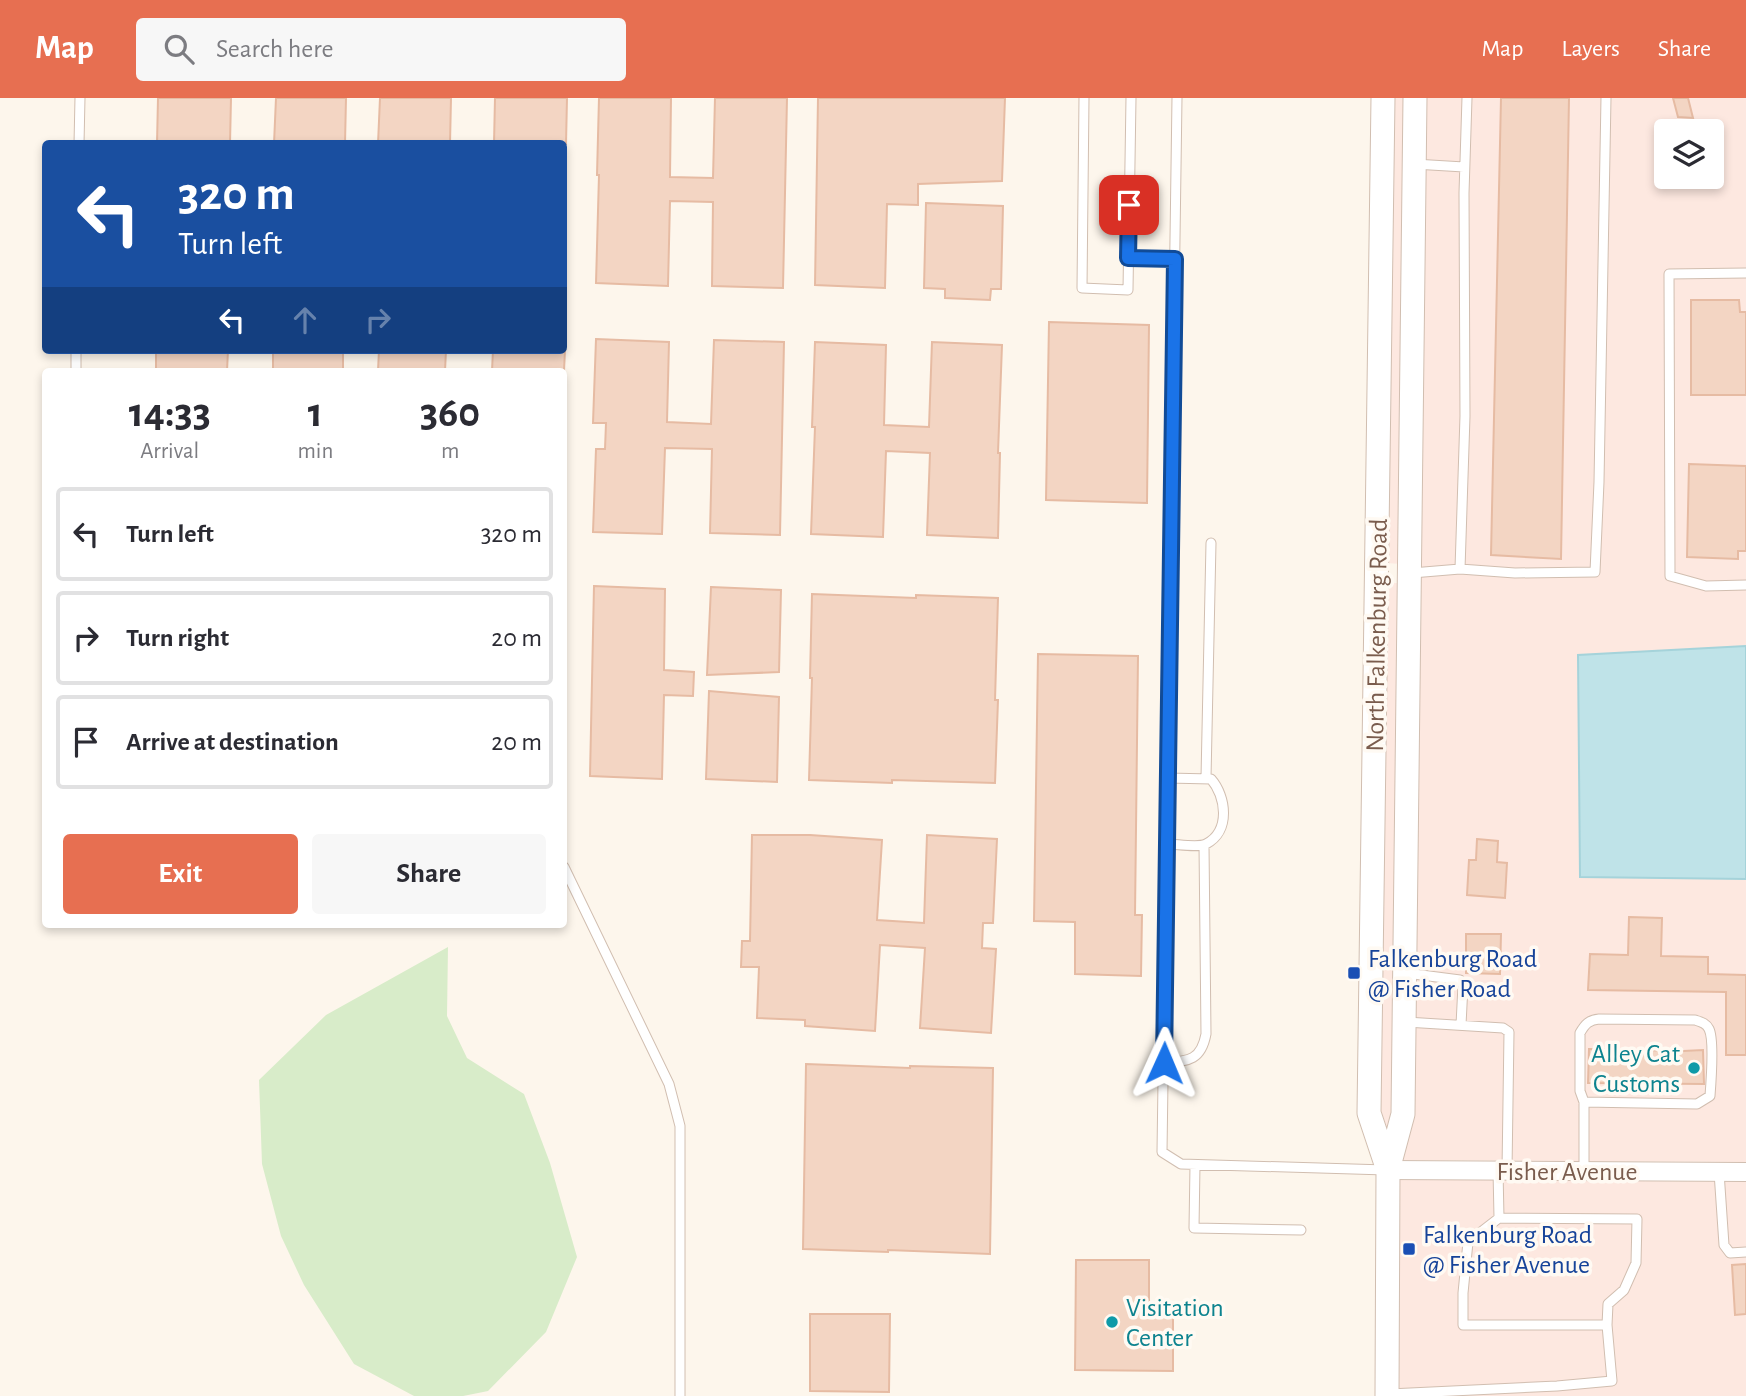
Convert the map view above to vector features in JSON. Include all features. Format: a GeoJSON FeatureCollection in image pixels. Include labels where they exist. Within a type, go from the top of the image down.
{"type":"FeatureCollection","features":[{"type":"Feature","properties":{"kind":"street","name":"North Falkenburg Road"},"geometry":{"type":"LineString","coordinates":[[1383,98],[1370,1113],[1388,1170]]}},
{"type":"Feature","properties":{"kind":"street","name":"North Falkenburg Road"},"geometry":{"type":"LineString","coordinates":[[1387,1395],[1388,1170],[1403,1114],[1415,98]]}},
{"type":"Feature","properties":{"kind":"street"},"geometry":{"type":"LineString","coordinates":[[1377,573],[1409,574]]}},
{"type":"Feature","properties":{"kind":"street","name":"Fisher Avenue"},"geometry":{"type":"LineString","coordinates":[[1388,1170],[1746,1172]]}},
{"type":"Feature","properties":{"kind":"lane"},"geometry":{"type":"LineString","coordinates":[[79,140],[80,98]]}},
{"type":"Feature","properties":{"kind":"lane"},"geometry":{"type":"LineString","coordinates":[[1084,98],[1082,288],[1128,290],[1130,98]]}},
{"type":"Feature","properties":{"kind":"lane"},"geometry":{"type":"LineString","coordinates":[[1177,98],[1163,1152],[1181,1164],[1388,1170]]}},
{"type":"Feature","properties":{"kind":"lane"},"geometry":{"type":"LineString","coordinates":[[1461,569],[1467,98]]}},
{"type":"Feature","properties":{"kind":"lane"},"geometry":{"type":"LineString","coordinates":[[1409,574],[1461,569],[1515,573],[1595,572],[1606,98]]}},
{"type":"Feature","properties":{"kind":"lane"},"geometry":{"type":"LineString","coordinates":[[1414,164],[1465,167]]}},
{"type":"Feature","properties":{"kind":"lane"},"geometry":{"type":"LineString","coordinates":[[1128,258],[1175,259]]}},
{"type":"Feature","properties":{"kind":"lane"},"geometry":{"type":"LineString","coordinates":[[1746,274],[1669,274],[1670,576],[1706,586],[1746,585]]}},
{"type":"Feature","properties":{"kind":"lane"},"geometry":{"type":"LineString","coordinates":[[1206,778],[1211,542]]}},
{"type":"Feature","properties":{"kind":"lane"},"geometry":{"type":"LineString","coordinates":[[1167,844],[1204,845],[1214,838],[1221,828],[1223,812],[1222,798],[1211,779],[1168,778]]}},
{"type":"Feature","properties":{"kind":"lane"},"geometry":{"type":"LineString","coordinates":[[1164,1063],[1186,1061],[1197,1055],[1204,1046],[1204,845]]}},
{"type":"Feature","properties":{"kind":"lane"},"geometry":{"type":"LineString","coordinates":[[567,873],[669,1084],[680,1126],[680,1396]]}},
{"type":"Feature","properties":{"kind":"lane"},"geometry":{"type":"LineString","coordinates":[[1405,972],[1460,980],[1463,985],[1461,1024]]}},
{"type":"Feature","properties":{"kind":"lane"},"geometry":{"type":"LineString","coordinates":[[1584,1102],[1697,1104],[1704,1101],[1710,1096],[1709,1028],[1695,1020],[1590,1020],[1580,1033],[1584,1171]]}},
{"type":"Feature","properties":{"kind":"lane"},"geometry":{"type":"LineString","coordinates":[[1404,1021],[1503,1028],[1509,1032],[1499,1217]]}},
{"type":"Feature","properties":{"kind":"lane"},"geometry":{"type":"LineString","coordinates":[[1195,1165],[1194,1228],[1301,1230]]}},
{"type":"Feature","properties":{"kind":"lane"},"geometry":{"type":"LineString","coordinates":[[1718,1172],[1724,1245],[1730,1252],[1746,1252]]}},
{"type":"Feature","properties":{"kind":"lane"},"geometry":{"type":"LineString","coordinates":[[1387,1395],[1612,1381],[1606,1325],[1608,1304],[1624,1290],[1636,1263],[1637,1219],[1499,1217],[1468,1242],[1463,1325],[1606,1325]]}},
{"type":"Feature","properties":{"kind":"shaded area"},"geometry":{"type":"Polygon","coordinates":[[[1392,98],[1406,98],[1401,564],[1386,563],[1392,98]]]}},
{"type":"Feature","properties":{"kind":"shaded area"},"geometry":{"type":"Polygon","coordinates":[[[1424,98],[1746,98],[1746,646],[1578,656],[1580,877],[1746,879],[1746,1162],[1400,1160],[1424,98]]]}},
{"type":"Feature","properties":{"kind":"shaded area"},"geometry":{"type":"Polygon","coordinates":[[[1385,583],[1400,583],[1394,1113],[1387,1138],[1378,1111],[1385,583]]]}},
{"type":"Feature","properties":{"kind":"shaded area"},"geometry":{"type":"Polygon","coordinates":[[[1397,1179],[1746,1182],[1746,1396],[1395,1396],[1397,1179]]]}},
{"type":"Feature","properties":{"kind":"green space"},"geometry":{"type":"Polygon","coordinates":[[[448,947],[447,1016],[467,1058],[524,1094],[550,1163],[577,1257],[546,1332],[488,1391],[463,1396],[414,1396],[354,1364],[304,1285],[281,1236],[262,1164],[259,1080],[326,1015],[448,947]]]}},
{"type":"Feature","properties":{"kind":"water"},"geometry":{"type":"Polygon","coordinates":[[[1746,646],[1746,879],[1580,877],[1578,655],[1746,646]]]}},
{"type":"Feature","properties":{"kind":"building"},"geometry":{"type":"Polygon","coordinates":[[[158,98],[231,98],[230,140],[157,140],[158,98]]]}},
{"type":"Feature","properties":{"kind":"building"},"geometry":{"type":"Polygon","coordinates":[[[276,98],[346,98],[345,140],[274,140],[276,98]]]}},
{"type":"Feature","properties":{"kind":"building"},"geometry":{"type":"Polygon","coordinates":[[[380,98],[451,98],[450,140],[378,140],[380,98]]]}},
{"type":"Feature","properties":{"kind":"building"},"geometry":{"type":"Polygon","coordinates":[[[495,98],[567,98],[566,140],[494,140],[495,98]]]}},
{"type":"Feature","properties":{"kind":"building"},"geometry":{"type":"Polygon","coordinates":[[[599,98],[671,98],[670,177],[713,178],[715,98],[787,98],[783,288],[712,286],[713,202],[670,201],[668,286],[596,283],[599,98]]]}},
{"type":"Feature","properties":{"kind":"building"},"geometry":{"type":"Polygon","coordinates":[[[818,98],[1005,98],[1002,181],[918,184],[918,205],[887,204],[885,288],[815,285],[818,98]]]}},
{"type":"Feature","properties":{"kind":"building"},"geometry":{"type":"Polygon","coordinates":[[[1501,98],[1569,98],[1561,559],[1491,555],[1501,98]]]}},
{"type":"Feature","properties":{"kind":"building"},"geometry":{"type":"Polygon","coordinates":[[[1673,98],[1688,98],[1693,118],[1678,117],[1673,98]]]}},
{"type":"Feature","properties":{"kind":"building"},"geometry":{"type":"Polygon","coordinates":[[[926,203],[1003,206],[1001,289],[991,289],[990,300],[945,298],[945,289],[924,288],[926,203]]]}},
{"type":"Feature","properties":{"kind":"building"},"geometry":{"type":"Polygon","coordinates":[[[1691,300],[1739,300],[1740,312],[1746,312],[1746,395],[1691,395],[1691,300]]]}},
{"type":"Feature","properties":{"kind":"building"},"geometry":{"type":"Polygon","coordinates":[[[1049,322],[1149,325],[1147,503],[1046,500],[1049,322]]]}},
{"type":"Feature","properties":{"kind":"building"},"geometry":{"type":"Polygon","coordinates":[[[596,339],[669,342],[667,422],[711,424],[714,340],[784,342],[780,535],[710,533],[712,449],[665,448],[662,534],[593,532],[596,449],[605,449],[606,423],[593,423],[596,339]]]}},
{"type":"Feature","properties":{"kind":"building"},"geometry":{"type":"Polygon","coordinates":[[[815,342],[886,345],[884,425],[929,427],[932,342],[1002,345],[998,538],[927,535],[930,453],[886,451],[883,537],[811,534],[815,342]]]}},
{"type":"Feature","properties":{"kind":"building"},"geometry":{"type":"Polygon","coordinates":[[[156,354],[228,354],[227,368],[156,368],[156,354]]]}},
{"type":"Feature","properties":{"kind":"building"},"geometry":{"type":"Polygon","coordinates":[[[273,354],[343,354],[343,368],[273,368],[273,354]]]}},
{"type":"Feature","properties":{"kind":"building"},"geometry":{"type":"Polygon","coordinates":[[[379,354],[446,354],[445,368],[378,368],[379,354]]]}},
{"type":"Feature","properties":{"kind":"building"},"geometry":{"type":"Polygon","coordinates":[[[493,354],[565,354],[564,368],[492,368],[493,354]]]}},
{"type":"Feature","properties":{"kind":"building"},"geometry":{"type":"Polygon","coordinates":[[[1689,464],[1746,466],[1746,551],[1738,551],[1738,559],[1687,557],[1689,464]]]}},
{"type":"Feature","properties":{"kind":"building"},"geometry":{"type":"Polygon","coordinates":[[[594,586],[665,589],[664,670],[694,672],[693,696],[664,695],[662,779],[590,776],[594,586]]]}},
{"type":"Feature","properties":{"kind":"building"},"geometry":{"type":"Polygon","coordinates":[[[711,587],[781,590],[779,672],[707,675],[711,587]]]}},
{"type":"Feature","properties":{"kind":"building"},"geometry":{"type":"Polygon","coordinates":[[[812,594],[998,598],[995,783],[809,780],[812,594]]]}},
{"type":"Feature","properties":{"kind":"building"},"geometry":{"type":"Polygon","coordinates":[[[1038,654],[1138,656],[1135,915],[1142,915],[1141,976],[1075,974],[1075,922],[1034,921],[1038,654]]]}},
{"type":"Feature","properties":{"kind":"building"},"geometry":{"type":"Polygon","coordinates":[[[709,691],[779,697],[777,782],[706,779],[709,691]]]}},
{"type":"Feature","properties":{"kind":"building"},"geometry":{"type":"Polygon","coordinates":[[[752,835],[810,835],[882,840],[877,920],[924,923],[927,835],[997,839],[993,923],[983,923],[982,948],[996,949],[991,1033],[920,1028],[925,948],[880,945],[875,1031],[805,1026],[805,1020],[757,1018],[759,967],[741,967],[742,941],[750,941],[752,835]]]}},
{"type":"Feature","properties":{"kind":"building"},"geometry":{"type":"Polygon","coordinates":[[[1477,839],[1498,841],[1497,862],[1507,863],[1505,898],[1467,895],[1469,860],[1476,860],[1477,839]]]}},
{"type":"Feature","properties":{"kind":"building"},"geometry":{"type":"Polygon","coordinates":[[[1629,917],[1662,918],[1661,956],[1708,957],[1708,974],[1746,975],[1746,1055],[1726,1055],[1726,992],[1588,990],[1590,954],[1628,955],[1629,917]]]}},
{"type":"Feature","properties":{"kind":"building"},"geometry":{"type":"Polygon","coordinates":[[[1466,934],[1501,934],[1500,974],[1466,973],[1466,934]]]}},
{"type":"Feature","properties":{"kind":"building"},"geometry":{"type":"Polygon","coordinates":[[[1589,1049],[1703,1050],[1704,1084],[1588,1083],[1589,1049]]]}},
{"type":"Feature","properties":{"kind":"building"},"geometry":{"type":"Polygon","coordinates":[[[806,1064],[993,1068],[990,1254],[803,1249],[806,1064]]]}},
{"type":"Feature","properties":{"kind":"building","name":"Visitation Center"},"geometry":{"type":"Polygon","coordinates":[[[1076,1260],[1149,1260],[1149,1309],[1173,1310],[1173,1371],[1075,1370],[1076,1260]]]}},
{"type":"Feature","properties":{"kind":"building"},"geometry":{"type":"Polygon","coordinates":[[[1746,1264],[1746,1314],[1735,1315],[1732,1265],[1746,1264]]]}},
{"type":"Feature","properties":{"kind":"building"},"geometry":{"type":"Polygon","coordinates":[[[810,1314],[890,1314],[889,1392],[810,1391],[810,1314]]]}},
{"type":"Feature","properties":{"kind":"place","name":"Falkenburg Road @ Fisher Road"},"geometry":{"type":"Point","coordinates":[1354,973]}},
{"type":"Feature","properties":{"kind":"place","name":"Alley Cat Customs"},"geometry":{"type":"Point","coordinates":[1694,1068]}},
{"type":"Feature","properties":{"kind":"place","name":"Falkenburg Road @ Fisher Avenue"},"geometry":{"type":"Point","coordinates":[1409,1249]}},
{"type":"Feature","properties":{"kind":"place","name":"Visitation Center"},"geometry":{"type":"Point","coordinates":[1112,1322]}},
{"type":"Feature","properties":{"kind":"route"},"geometry":{"type":"LineString","coordinates":[[1129,205],[1128,258],[1175,259],[1164,1063]]}}]}
